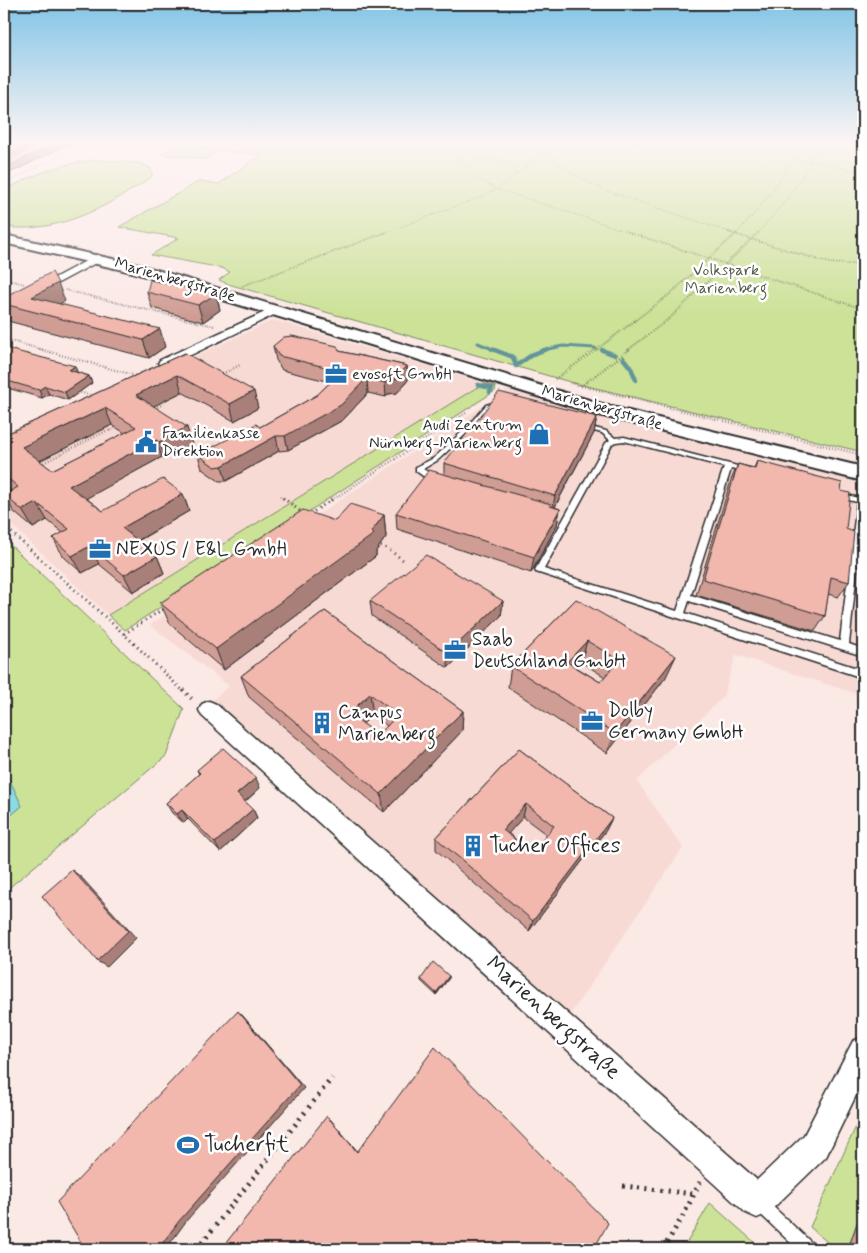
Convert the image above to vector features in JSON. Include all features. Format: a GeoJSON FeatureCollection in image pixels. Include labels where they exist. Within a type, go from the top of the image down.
{"type":"FeatureCollection","features":[{"type":"Feature","properties":{"kind":"main road","name":"Marienbergstraße"},"geometry":{"type":"LineString","coordinates":[[4,239],[97,258],[344,330],[393,341],[689,428],[863,474]]}},
{"type":"Feature","properties":{"kind":"main road","name":"Marienbergstraße"},"geometry":{"type":"LineString","coordinates":[[689,428],[863,466]]}},
{"type":"Feature","properties":{"kind":"street"},"geometry":{"type":"LineString","coordinates":[[4,309],[97,258]]}},
{"type":"Feature","properties":{"kind":"street"},"geometry":{"type":"LineString","coordinates":[[137,376],[276,310]]}},
{"type":"Feature","properties":{"kind":"street","name":"Marienbergstraße"},"geometry":{"type":"LineString","coordinates":[[210,710],[757,1202]]}},
{"type":"Feature","properties":{"kind":"street"},"geometry":{"type":"LineString","coordinates":[[757,1202],[815,1146],[863,1051]]}},
{"type":"Feature","properties":{"kind":"lane"},"geometry":{"type":"LineString","coordinates":[[441,483],[418,469],[436,458],[468,429],[488,406],[507,403]]}},
{"type":"Feature","properties":{"kind":"lane"},"geometry":{"type":"LineString","coordinates":[[576,425],[604,432],[614,440]]}},
{"type":"Feature","properties":{"kind":"lane"},"geometry":{"type":"LineString","coordinates":[[755,473],[624,439],[614,440],[608,443],[539,570],[863,674]]}},
{"type":"Feature","properties":{"kind":"lane"},"geometry":{"type":"LineString","coordinates":[[680,615],[728,466]]}},
{"type":"Feature","properties":{"kind":"lane"},"geometry":{"type":"LineString","coordinates":[[835,494],[862,501],[844,646]]}},
{"type":"Feature","properties":{"kind":"lane"},"geometry":{"type":"LineString","coordinates":[[556,518],[565,520]]}},
{"type":"Feature","properties":{"kind":"lane"},"geometry":{"type":"LineString","coordinates":[[686,597],[863,653]]}},
{"type":"Feature","properties":{"kind":"lane"},"geometry":{"type":"LineString","coordinates":[[757,1202],[808,1249]]}},
{"type":"Feature","properties":{"kind":"path"},"geometry":{"type":"LineString","coordinates":[[236,288],[417,222],[469,200]]}},
{"type":"Feature","properties":{"kind":"path"},"geometry":{"type":"LineString","coordinates":[[531,200],[863,310]]}},
{"type":"Feature","properties":{"kind":"path"},"geometry":{"type":"LineString","coordinates":[[635,200],[752,240],[829,263],[863,265]]}},
{"type":"Feature","properties":{"kind":"path"},"geometry":{"type":"LineString","coordinates":[[555,379],[649,311],[710,260],[764,200]]}},
{"type":"Feature","properties":{"kind":"path"},"geometry":{"type":"LineString","coordinates":[[787,200],[752,240],[670,318],[581,386],[863,455]]}},
{"type":"Feature","properties":{"kind":"path"},"geometry":{"type":"LineString","coordinates":[[4,279],[23,283]]}},
{"type":"Feature","properties":{"kind":"path"},"geometry":{"type":"LineString","coordinates":[[69,291],[234,331]]}},
{"type":"Feature","properties":{"kind":"path"},"geometry":{"type":"LineString","coordinates":[[4,339],[137,376]]}},
{"type":"Feature","properties":{"kind":"path"},"geometry":{"type":"LineString","coordinates":[[216,377],[240,365]]}},
{"type":"Feature","properties":{"kind":"path"},"geometry":{"type":"LineString","coordinates":[[67,388],[94,396]]}},
{"type":"Feature","properties":{"kind":"path"},"geometry":{"type":"LineString","coordinates":[[148,411],[163,404]]}},
{"type":"Feature","properties":{"kind":"path"},"geometry":{"type":"LineString","coordinates":[[299,521],[470,410]]}},
{"type":"Feature","properties":{"kind":"path"},"geometry":{"type":"LineString","coordinates":[[40,464],[126,422]]}},
{"type":"Feature","properties":{"kind":"path"},"geometry":{"type":"LineString","coordinates":[[280,496],[312,520]]}},
{"type":"Feature","properties":{"kind":"path"},"geometry":{"type":"LineString","coordinates":[[4,526],[124,634],[196,703],[210,710]]}},
{"type":"Feature","properties":{"kind":"path"},"geometry":{"type":"LineString","coordinates":[[372,544],[388,548],[403,560]]}},
{"type":"Feature","properties":{"kind":"path"},"geometry":{"type":"LineString","coordinates":[[124,634],[174,602]]}},
{"type":"Feature","properties":{"kind":"path"},"geometry":{"type":"LineString","coordinates":[[197,1249],[332,1078]]}},
{"type":"Feature","properties":{"kind":"path"},"geometry":{"type":"LineString","coordinates":[[663,1249],[711,1159]]}},
{"type":"Feature","properties":{"kind":"path"},"geometry":{"type":"LineString","coordinates":[[623,1186],[694,1194]]}},
{"type":"Feature","properties":{"kind":"shaded area"},"geometry":{"type":"Polygon","coordinates":[[[274,320],[484,383],[108,615],[4,518],[4,443],[274,320]]]}},
{"type":"Feature","properties":{"kind":"shaded area"},"geometry":{"type":"Polygon","coordinates":[[[507,390],[863,480],[863,696],[736,655],[723,697],[637,781],[683,848],[569,1016],[209,703],[229,686],[150,625],[507,390]]]}},
{"type":"Feature","properties":{"kind":"green space"},"geometry":{"type":"Polygon","coordinates":[[[4,200],[113,200],[64,222],[35,227],[4,227],[4,200]]]}},
{"type":"Feature","properties":{"kind":"green space","name":"Volkspark Marienberg"},"geometry":{"type":"Polygon","coordinates":[[[166,200],[863,200],[863,452],[570,382],[228,284],[219,280],[230,272],[222,268],[151,255],[179,238],[119,227],[166,200]]]}},
{"type":"Feature","properties":{"kind":"green space"},"geometry":{"type":"Polygon","coordinates":[[[484,383],[496,387],[495,391],[125,630],[108,615],[484,383]]]}},
{"type":"Feature","properties":{"kind":"green space"},"geometry":{"type":"Polygon","coordinates":[[[4,539],[184,709],[166,756],[4,892],[4,821],[22,806],[4,768],[4,539]]]}},
{"type":"Feature","properties":{"kind":"green space"},"geometry":{"type":"Polygon","coordinates":[[[863,1111],[863,1249],[835,1249],[810,1227],[863,1111]]]}},
{"type":"Feature","properties":{"kind":"green space"},"geometry":{"type":"Polygon","coordinates":[[[710,1203],[762,1249],[683,1249],[710,1203]]]}},
{"type":"Feature","properties":{"kind":"water"},"geometry":{"type":"Polygon","coordinates":[[[4,768],[22,806],[4,821],[4,768]]]}},
{"type":"Feature","properties":{"kind":"building"},"geometry":{"type":"Polygon","coordinates":[[[52,272],[58,283],[32,297],[160,329],[143,340],[4,304],[4,297],[52,272]]]}},
{"type":"Feature","properties":{"kind":"building"},"geometry":{"type":"Polygon","coordinates":[[[150,280],[216,294],[198,305],[147,292],[150,280]]]}},
{"type":"Feature","properties":{"kind":"building"},"geometry":{"type":"Polygon","coordinates":[[[292,336],[337,346],[339,351],[407,366],[396,379],[387,380],[385,383],[367,378],[341,405],[285,436],[276,436],[222,466],[215,467],[198,455],[256,424],[260,427],[317,395],[342,371],[279,356],[273,346],[284,337],[292,336]]]}},
{"type":"Feature","properties":{"kind":"building"},"geometry":{"type":"Polygon","coordinates":[[[4,348],[75,366],[69,370],[89,376],[65,392],[45,386],[39,390],[4,380],[4,348]]]}},
{"type":"Feature","properties":{"kind":"building"},"geometry":{"type":"Polygon","coordinates":[[[185,353],[254,391],[230,404],[177,375],[136,395],[187,427],[159,442],[156,440],[69,486],[103,511],[163,479],[183,494],[122,528],[157,556],[124,575],[90,546],[72,556],[53,538],[69,529],[37,503],[22,510],[4,495],[18,487],[4,475],[4,435],[185,353]],[[105,408],[22,447],[52,470],[136,427],[105,408]]]}},
{"type":"Feature","properties":{"kind":"building"},"geometry":{"type":"Polygon","coordinates":[[[499,392],[597,417],[555,496],[444,463],[499,392]]]}},
{"type":"Feature","properties":{"kind":"building"},"geometry":{"type":"Polygon","coordinates":[[[757,461],[842,483],[841,491],[850,493],[846,529],[854,532],[849,582],[831,577],[825,616],[703,579],[738,464],[755,469],[757,461]]]}},
{"type":"Feature","properties":{"kind":"building"},"geometry":{"type":"Polygon","coordinates":[[[429,470],[551,504],[550,506],[560,509],[534,557],[396,513],[429,470]]]}},
{"type":"Feature","properties":{"kind":"building"},"geometry":{"type":"Polygon","coordinates":[[[350,504],[384,515],[371,532],[374,534],[216,649],[160,603],[303,510],[335,521],[350,504]]]}},
{"type":"Feature","properties":{"kind":"building"},"geometry":{"type":"Polygon","coordinates":[[[426,555],[503,601],[448,653],[370,601],[426,555]]]}},
{"type":"Feature","properties":{"kind":"building"},"geometry":{"type":"Polygon","coordinates":[[[576,599],[676,656],[615,733],[511,666],[576,599]],[[587,641],[567,662],[600,682],[619,660],[587,641]]]}},
{"type":"Feature","properties":{"kind":"building","name":"Campus Marienberg"},"geometry":{"type":"Polygon","coordinates":[[[325,611],[463,711],[381,794],[241,676],[325,611]],[[370,694],[349,713],[378,735],[398,715],[370,694]]]}},
{"type":"Feature","properties":{"kind":"building"},"geometry":{"type":"Polygon","coordinates":[[[223,748],[256,778],[237,794],[253,809],[215,843],[182,810],[177,814],[166,803],[200,773],[197,770],[223,748]]]}},
{"type":"Feature","properties":{"kind":"building","name":"Tucher Offices"},"geometry":{"type":"Polygon","coordinates":[[[519,749],[612,818],[533,921],[436,838],[519,749]],[[526,804],[503,830],[532,853],[554,826],[526,804]]]}},
{"type":"Feature","properties":{"kind":"building"},"geometry":{"type":"Polygon","coordinates":[[[72,870],[128,931],[97,961],[42,896],[72,870]]]}},
{"type":"Feature","properties":{"kind":"building"},"geometry":{"type":"Polygon","coordinates":[[[433,962],[449,976],[436,993],[421,979],[433,962]]]}},
{"type":"Feature","properties":{"kind":"building","name":"Tucherfit"},"geometry":{"type":"Polygon","coordinates":[[[238,1011],[300,1085],[179,1221],[158,1249],[85,1249],[57,1202],[238,1011]]]}},
{"type":"Feature","properties":{"kind":"building"},"geometry":{"type":"Polygon","coordinates":[[[435,1047],[608,1223],[594,1249],[221,1249],[327,1116],[357,1152],[435,1047]]]}},
{"type":"Feature","properties":{"kind":"waterway"},"geometry":{"type":"LineString","coordinates":[[478,343],[495,350]]}},
{"type":"Feature","properties":{"kind":"waterway"},"geometry":{"type":"LineString","coordinates":[[546,349],[563,346],[595,348]]}},
{"type":"Feature","properties":{"kind":"waterway"},"geometry":{"type":"LineString","coordinates":[[492,349],[513,357],[516,366],[533,354],[546,349]]}},
{"type":"Feature","properties":{"kind":"waterway"},"geometry":{"type":"LineString","coordinates":[[602,350],[615,355]]}},
{"type":"Feature","properties":{"kind":"waterway"},"geometry":{"type":"LineString","coordinates":[[623,358],[631,368],[636,380]]}},
{"type":"Feature","properties":{"kind":"waterway"},"geometry":{"type":"LineString","coordinates":[[478,385],[492,388],[490,392]]}},
{"type":"Feature","properties":{"kind":"place","name":"evosoft GmbH"},"geometry":{"type":"Point","coordinates":[336,374]}},
{"type":"Feature","properties":{"kind":"place","name":"Audi Zentrum Nürnberg-Marienberg"},"geometry":{"type":"Point","coordinates":[539,434]}},
{"type":"Feature","properties":{"kind":"place","name":"Familienkasse Direktion"},"geometry":{"type":"Point","coordinates":[146,442]}},
{"type":"Feature","properties":{"kind":"place","name":"NEXUS / E&L GmbH"},"geometry":{"type":"Point","coordinates":[100,549]}},
{"type":"Feature","properties":{"kind":"place","name":"Saab Deutschland GmbH"},"geometry":{"type":"Point","coordinates":[455,650]}},
{"type":"Feature","properties":{"kind":"place","name":"Dolby Germany GmbH"},"geometry":{"type":"Point","coordinates":[592,721]}},
{"type":"Feature","properties":{"kind":"place","name":"Campus Marienberg"},"geometry":{"type":"Point","coordinates":[322,723]}},
{"type":"Feature","properties":{"kind":"place","name":"Tucher Offices"},"geometry":{"type":"Point","coordinates":[473,846]}},
{"type":"Feature","properties":{"kind":"place","name":"Tucherfit"},"geometry":{"type":"Point","coordinates":[188,1145]}}]}
